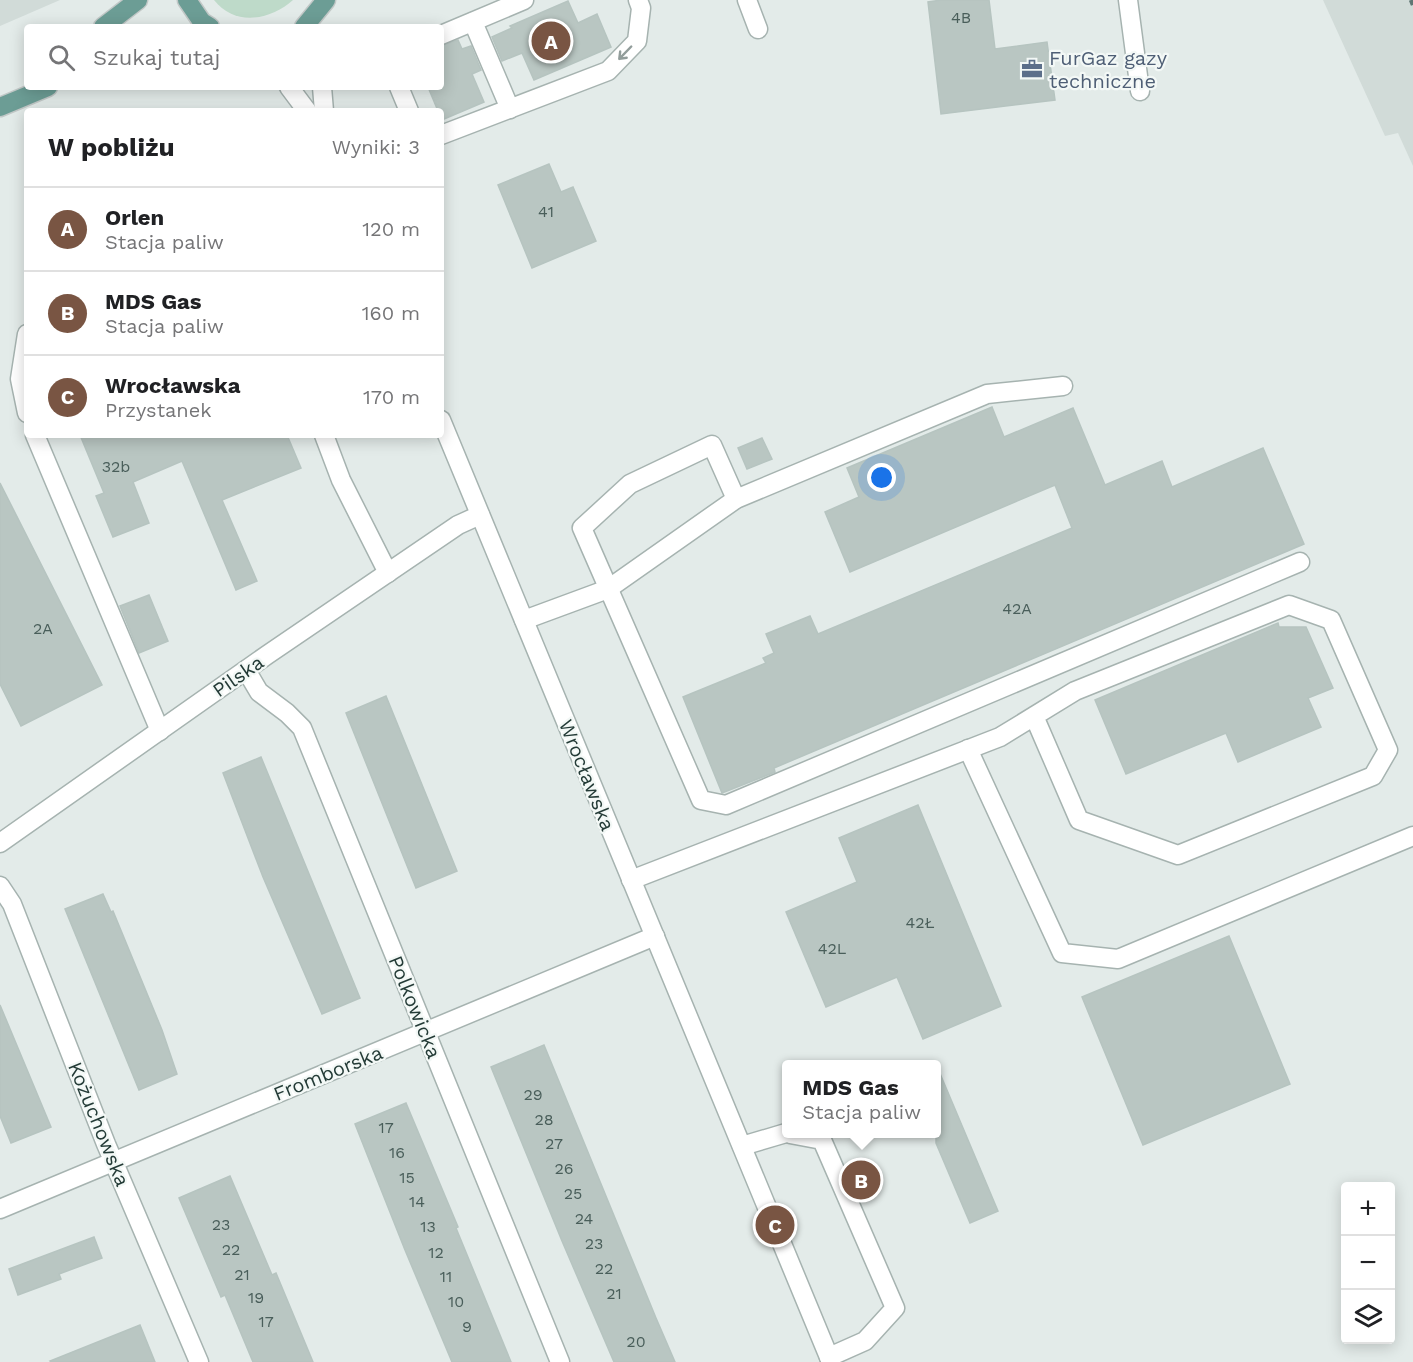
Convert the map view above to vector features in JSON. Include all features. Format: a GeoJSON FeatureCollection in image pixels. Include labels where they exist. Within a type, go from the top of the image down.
{"type":"FeatureCollection","features":[{"type":"Feature","properties":{"kind":"main road"},"geometry":{"type":"LineString","coordinates":[[107,24],[138,0]]}},
{"type":"Feature","properties":{"kind":"main road"},"geometry":{"type":"LineString","coordinates":[[187,0],[200,24]]}},
{"type":"Feature","properties":{"kind":"main road"},"geometry":{"type":"LineString","coordinates":[[308,24],[326,0]]}},
{"type":"Feature","properties":{"kind":"main road"},"geometry":{"type":"LineString","coordinates":[[0,106],[24,87]]}},
{"type":"Feature","properties":{"kind":"main road"},"geometry":{"type":"LineString","coordinates":[[0,106],[40,90]]}},
{"type":"Feature","properties":{"kind":"street"},"geometry":{"type":"LineString","coordinates":[[444,34],[524,0]]}},
{"type":"Feature","properties":{"kind":"street"},"geometry":{"type":"LineString","coordinates":[[444,134],[608,71],[637,41],[641,8],[638,0]]}},
{"type":"Feature","properties":{"kind":"street"},"geometry":{"type":"LineString","coordinates":[[747,0],[758,29]]}},
{"type":"Feature","properties":{"kind":"street"},"geometry":{"type":"LineString","coordinates":[[1128,0],[1140,92]]}},
{"type":"Feature","properties":{"kind":"street"},"geometry":{"type":"LineString","coordinates":[[473,22],[510,109]]}},
{"type":"Feature","properties":{"kind":"street"},"geometry":{"type":"LineString","coordinates":[[291,90],[305,108]]}},
{"type":"Feature","properties":{"kind":"street"},"geometry":{"type":"LineString","coordinates":[[322,90],[324,108]]}},
{"type":"Feature","properties":{"kind":"street"},"geometry":{"type":"LineString","coordinates":[[400,90],[408,108]]}},
{"type":"Feature","properties":{"kind":"street"},"geometry":{"type":"LineString","coordinates":[[24,353],[20,379],[24,398]]}},
{"type":"Feature","properties":{"kind":"street"},"geometry":{"type":"LineString","coordinates":[[524,620],[608,588],[736,499],[987,394],[1063,386]]}},
{"type":"Feature","properties":{"kind":"street","name":"Wrocławska"},"geometry":{"type":"LineString","coordinates":[[444,427],[830,1360]]}},
{"type":"Feature","properties":{"kind":"street"},"geometry":{"type":"LineString","coordinates":[[36,438],[160,731]]}},
{"type":"Feature","properties":{"kind":"street"},"geometry":{"type":"LineString","coordinates":[[325,438],[341,480],[388,573]]}},
{"type":"Feature","properties":{"kind":"street"},"geometry":{"type":"LineString","coordinates":[[736,499],[712,445],[630,484],[582,528],[701,800],[726,805],[1300,562]]}},
{"type":"Feature","properties":{"kind":"street","name":"Pilska"},"geometry":{"type":"LineString","coordinates":[[0,843],[246,670],[458,525],[480,515]]}},
{"type":"Feature","properties":{"kind":"street"},"geometry":{"type":"LineString","coordinates":[[631,880],[1000,737],[1034,716],[1075,691],[1289,605],[1331,620],[1388,750],[1373,776],[1178,855],[1079,820],[1034,716]]}},
{"type":"Feature","properties":{"kind":"street","name":"Polkowicka"},"geometry":{"type":"LineString","coordinates":[[246,670],[259,692],[287,713],[302,728],[560,1362]]}},
{"type":"Feature","properties":{"kind":"street"},"geometry":{"type":"LineString","coordinates":[[968,749],[1062,953],[1118,959],[1413,836]]}},
{"type":"Feature","properties":{"kind":"street","name":"Kożuchowska"},"geometry":{"type":"LineString","coordinates":[[0,886],[12,904],[113,1160],[199,1362]]}},
{"type":"Feature","properties":{"kind":"street","name":"Fromborska"},"geometry":{"type":"LineString","coordinates":[[0,1209],[655,936]]}},
{"type":"Feature","properties":{"kind":"street"},"geometry":{"type":"LineString","coordinates":[[742,1146],[782,1135]]}},
{"type":"Feature","properties":{"kind":"street"},"geometry":{"type":"LineString","coordinates":[[812,1138],[822,1140],[895,1308],[865,1341],[830,1360]]}},
{"type":"Feature","properties":{"kind":"shaded area"},"geometry":{"type":"Polygon","coordinates":[[[0,0],[60,0],[0,26],[0,0]]]}},
{"type":"Feature","properties":{"kind":"shaded area"},"geometry":{"type":"Polygon","coordinates":[[[1323,0],[1413,0],[1413,166],[1398,133],[1385,136],[1323,0]]]}},
{"type":"Feature","properties":{"kind":"green space"},"geometry":{"type":"Polygon","coordinates":[[[214,0],[293,0],[274,12],[253,18],[232,14],[214,0]]]}},
{"type":"Feature","properties":{"kind":"building"},"geometry":{"type":"Polygon","coordinates":[[[989,0],[995,49],[1047,42],[1055,100],[941,114],[928,2],[989,0]]]}},
{"type":"Feature","properties":{"kind":"building"},"geometry":{"type":"Polygon","coordinates":[[[568,1],[578,23],[597,14],[611,47],[534,80],[522,53],[502,61],[492,37],[512,28],[510,26],[568,1]]]}},
{"type":"Feature","properties":{"kind":"building"},"geometry":{"type":"Polygon","coordinates":[[[458,40],[462,49],[471,46],[481,70],[472,74],[484,102],[444,119],[444,108],[437,108],[429,90],[444,90],[444,45],[458,40]]]}},
{"type":"Feature","properties":{"kind":"building"},"geometry":{"type":"Polygon","coordinates":[[[549,164],[561,192],[573,187],[596,241],[532,268],[498,185],[549,164]]]}},
{"type":"Feature","properties":{"kind":"building"},"geometry":{"type":"Polygon","coordinates":[[[992,407],[1004,437],[1073,408],[1105,485],[1162,461],[1172,487],[1263,448],[1304,544],[774,768],[775,772],[722,793],[683,697],[766,663],[763,658],[774,653],[766,634],[810,616],[818,634],[1072,528],[1055,485],[850,572],[825,512],[859,497],[847,468],[992,407]]]}},
{"type":"Feature","properties":{"kind":"building"},"geometry":{"type":"Polygon","coordinates":[[[81,438],[288,438],[301,468],[222,500],[257,581],[236,590],[182,461],[133,482],[149,523],[113,537],[96,496],[104,493],[81,438]]]}},
{"type":"Feature","properties":{"kind":"building"},"geometry":{"type":"Polygon","coordinates":[[[762,438],[772,459],[747,469],[738,448],[762,438]]]}},
{"type":"Feature","properties":{"kind":"building"},"geometry":{"type":"Polygon","coordinates":[[[0,483],[102,685],[21,726],[0,684],[0,483]]]}},
{"type":"Feature","properties":{"kind":"building"},"geometry":{"type":"Polygon","coordinates":[[[149,595],[168,641],[139,653],[120,606],[149,595]]]}},
{"type":"Feature","properties":{"kind":"building"},"geometry":{"type":"Polygon","coordinates":[[[1278,623],[1279,627],[1306,627],[1333,688],[1308,698],[1321,727],[1238,762],[1226,733],[1126,774],[1095,700],[1278,623]]]}},
{"type":"Feature","properties":{"kind":"building"},"geometry":{"type":"Polygon","coordinates":[[[386,696],[457,871],[416,888],[346,713],[386,696]]]}},
{"type":"Feature","properties":{"kind":"building"},"geometry":{"type":"Polygon","coordinates":[[[261,757],[360,998],[322,1014],[263,877],[223,773],[261,757]]]}},
{"type":"Feature","properties":{"kind":"building"},"geometry":{"type":"Polygon","coordinates":[[[918,805],[1001,1006],[923,1039],[897,977],[826,1007],[786,912],[857,882],[839,838],[918,805]]]}},
{"type":"Feature","properties":{"kind":"building"},"geometry":{"type":"Polygon","coordinates":[[[103,894],[111,912],[113,911],[162,1030],[177,1074],[139,1090],[65,909],[103,894]]]}},
{"type":"Feature","properties":{"kind":"building"},"geometry":{"type":"Polygon","coordinates":[[[1229,936],[1290,1084],[1143,1145],[1082,997],[1229,936]]]}},
{"type":"Feature","properties":{"kind":"building"},"geometry":{"type":"Polygon","coordinates":[[[0,1005],[51,1127],[11,1143],[0,1116],[0,1005]]]}},
{"type":"Feature","properties":{"kind":"building"},"geometry":{"type":"Polygon","coordinates":[[[544,1045],[675,1362],[614,1362],[562,1241],[491,1067],[544,1045]]]}},
{"type":"Feature","properties":{"kind":"building"},"geometry":{"type":"Polygon","coordinates":[[[941,1076],[998,1211],[970,1223],[936,1143],[936,1138],[941,1138],[941,1076]]]}},
{"type":"Feature","properties":{"kind":"building"},"geometry":{"type":"Polygon","coordinates":[[[406,1103],[511,1362],[452,1362],[405,1250],[355,1124],[406,1103]]]}},
{"type":"Feature","properties":{"kind":"building"},"geometry":{"type":"Polygon","coordinates":[[[230,1176],[272,1275],[276,1273],[313,1362],[253,1362],[225,1295],[221,1297],[179,1198],[230,1176]]]}},
{"type":"Feature","properties":{"kind":"building"},"geometry":{"type":"Polygon","coordinates":[[[94,1237],[102,1258],[59,1274],[61,1279],[18,1295],[9,1269],[94,1237]]]}},
{"type":"Feature","properties":{"kind":"building"},"geometry":{"type":"Polygon","coordinates":[[[140,1325],[155,1362],[50,1361],[140,1325]]]}},
{"type":"Feature","properties":{"kind":"railway"},"geometry":{"type":"LineString","coordinates":[[1411,0],[1413,5]]}},
{"type":"Feature","properties":{"kind":"place","name":"Orlen"},"geometry":{"type":"Point","coordinates":[551,41]}},
{"type":"Feature","properties":{"kind":"place","name":"FurGaz gazy techniczne"},"geometry":{"type":"Point","coordinates":[1032,69]}},
{"type":"Feature","properties":{"kind":"place","name":"MDS Gas"},"geometry":{"type":"Point","coordinates":[861,1180]}},
{"type":"Feature","properties":{"kind":"place","name":"Wrocławska"},"geometry":{"type":"Point","coordinates":[775,1225]}}]}
